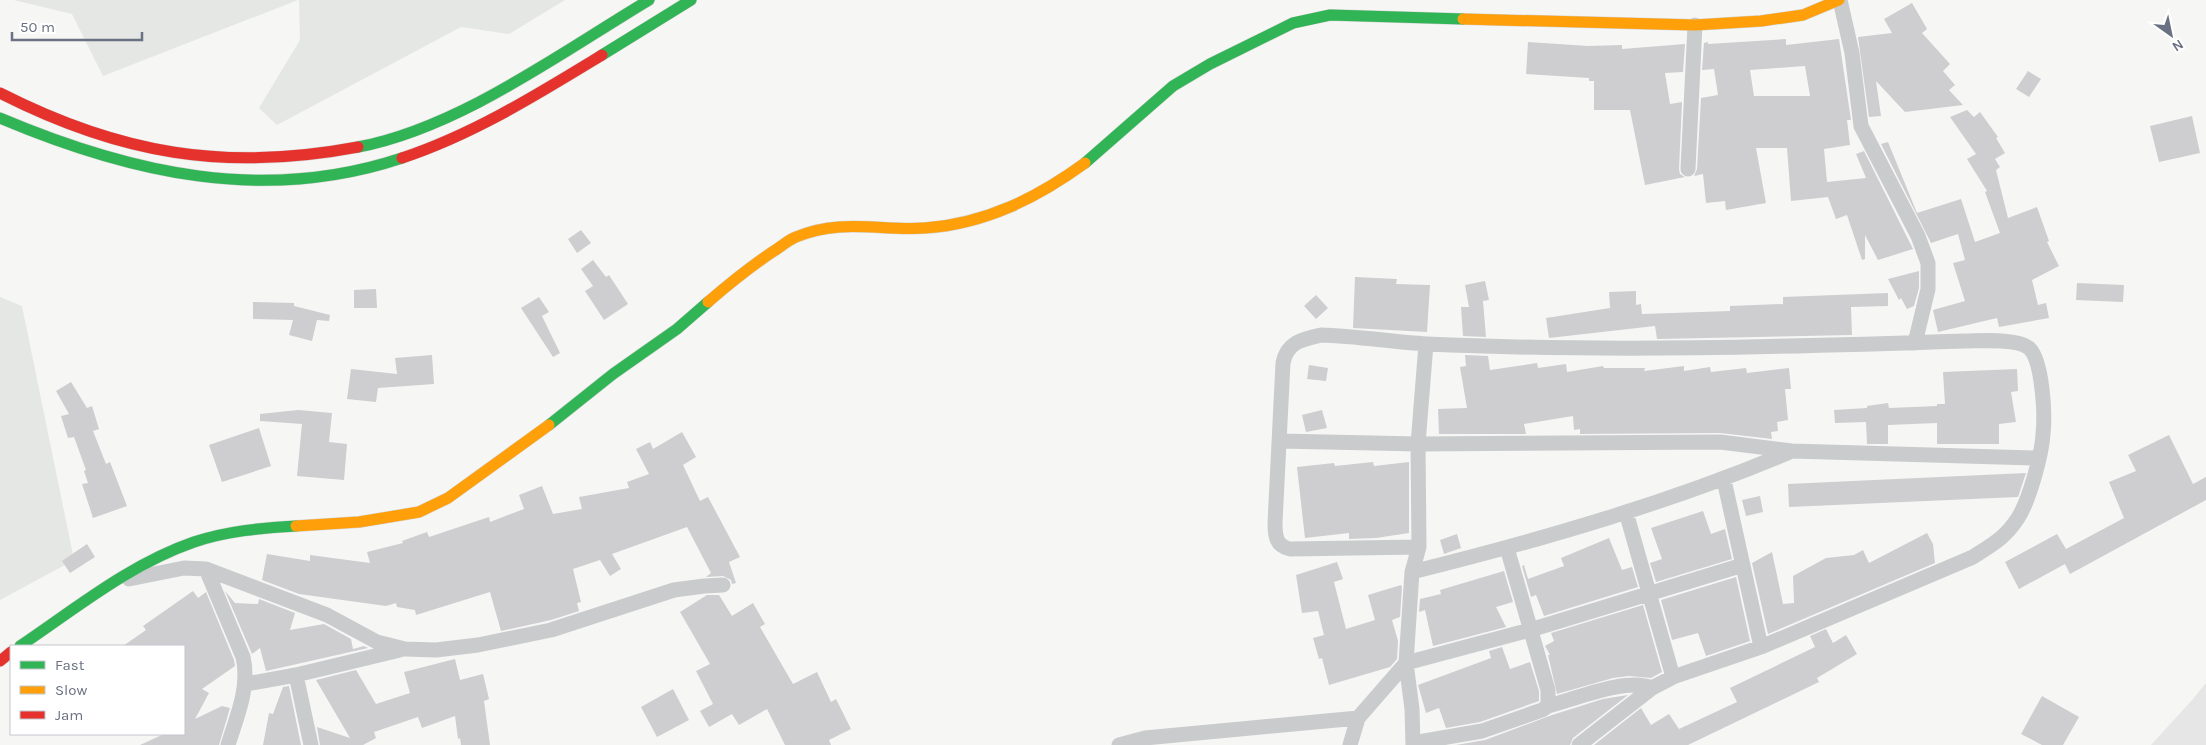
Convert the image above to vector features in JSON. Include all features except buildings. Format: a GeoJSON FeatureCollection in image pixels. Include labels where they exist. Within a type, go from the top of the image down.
{"type":"FeatureCollection","features":[{"type":"Feature","properties":{"kind":"main road"},"geometry":{"type":"LineString","coordinates":[[0,93],[42,114],[90,133],[140,147],[201,157],[238,160],[314,156],[354,148],[404,134],[449,116],[501,89],[649,0]]}},
{"type":"Feature","properties":{"kind":"main road"},"geometry":{"type":"LineString","coordinates":[[0,118],[31,133],[108,160],[180,175],[263,182],[352,172],[431,148],[477,128],[519,105],[691,0]]}},
{"type":"Feature","properties":{"kind":"main road"},"geometry":{"type":"LineString","coordinates":[[21,645],[115,582],[160,556],[213,536],[265,528],[359,522],[419,512],[448,498],[522,446],[612,374],[676,328],[748,267],[795,237],[831,228],[864,225],[924,228],[975,222],[1027,200],[1084,164],[1173,86],[1210,64],[1293,22],[1330,15],[1695,25],[1761,21],[1802,15],[1840,0]]}},
{"type":"Feature","properties":{"kind":"main road"},"geometry":{"type":"LineString","coordinates":[[0,661],[10,653]]}},
{"type":"Feature","properties":{"kind":"street"},"geometry":{"type":"LineString","coordinates":[[1840,0],[1852,53],[1861,126],[1918,236],[1928,263],[1928,289],[1915,342]]}},
{"type":"Feature","properties":{"kind":"street"},"geometry":{"type":"LineString","coordinates":[[1688,169],[1695,25]]}},
{"type":"Feature","properties":{"kind":"street"},"geometry":{"type":"LineString","coordinates":[[1419,547],[1316,549],[1284,547],[1276,540],[1283,363],[1285,354],[1292,344],[1304,338],[1321,335],[1426,344],[1696,349],[1915,342],[2006,342],[2021,344],[2029,349],[2034,358],[2040,379],[2043,434],[2032,487],[2019,516],[2003,538],[1973,557],[1761,647],[1673,677],[1652,688],[1579,745]]}},
{"type":"Feature","properties":{"kind":"street"},"geometry":{"type":"LineString","coordinates":[[1426,344],[1418,444],[1419,547],[1412,572],[1406,662],[1413,744],[1482,731],[1548,706],[1619,686],[1640,684],[1652,688]]}},
{"type":"Feature","properties":{"kind":"street"},"geometry":{"type":"LineString","coordinates":[[1280,441],[1418,444],[1720,442],[1792,451],[2038,458]]}},
{"type":"Feature","properties":{"kind":"street"},"geometry":{"type":"LineString","coordinates":[[1412,572],[1507,548],[1626,512],[1724,480],[1792,451]]}},
{"type":"Feature","properties":{"kind":"street"},"geometry":{"type":"LineString","coordinates":[[1724,480],[1761,647]]}},
{"type":"Feature","properties":{"kind":"street"},"geometry":{"type":"LineString","coordinates":[[1626,512],[1673,677]]}},
{"type":"Feature","properties":{"kind":"street"},"geometry":{"type":"LineString","coordinates":[[1507,548],[1548,690],[1548,706]]}},
{"type":"Feature","properties":{"kind":"street"},"geometry":{"type":"LineString","coordinates":[[1350,745],[1358,718],[1406,662],[1530,630],[1743,565]]}},
{"type":"Feature","properties":{"kind":"street"},"geometry":{"type":"LineString","coordinates":[[115,582],[184,568],[206,569],[327,614],[377,642],[405,649]]}},
{"type":"Feature","properties":{"kind":"street"},"geometry":{"type":"LineString","coordinates":[[206,569],[243,657],[246,672],[246,684],[228,745]]}},
{"type":"Feature","properties":{"kind":"street"},"geometry":{"type":"LineString","coordinates":[[246,684],[296,675],[405,649],[456,649],[496,642],[551,630],[674,590],[723,585]]}},
{"type":"Feature","properties":{"kind":"street"},"geometry":{"type":"LineString","coordinates":[[296,675],[310,745]]}},
{"type":"Feature","properties":{"kind":"street"},"geometry":{"type":"LineString","coordinates":[[1119,745],[1145,738],[1358,718]]}},
{"type":"Feature","properties":{"kind":"shaded area"},"geometry":{"type":"Polygon","coordinates":[[[14,0],[298,0],[103,76],[72,14],[14,0]]]}},
{"type":"Feature","properties":{"kind":"shaded area"},"geometry":{"type":"Polygon","coordinates":[[[299,0],[565,0],[509,34],[461,27],[277,125],[259,108],[300,40],[299,0]]]}},
{"type":"Feature","properties":{"kind":"shaded area"},"geometry":{"type":"Polygon","coordinates":[[[0,297],[22,306],[74,560],[0,600],[0,297]]]}},
{"type":"Feature","properties":{"kind":"shaded area"},"geometry":{"type":"Polygon","coordinates":[[[2206,683],[2206,745],[2151,745],[2193,699],[2206,683]]]}},
{"type":"Feature","properties":{"kind":"traffic: fast"},"geometry":{"type":"LineString","coordinates":[[358,147],[396,137],[472,106],[509,86],[649,0]]}},
{"type":"Feature","properties":{"kind":"traffic: fast"},"geometry":{"type":"LineString","coordinates":[[602,55],[691,0]]}},
{"type":"Feature","properties":{"kind":"traffic: fast"},"geometry":{"type":"LineString","coordinates":[[1085,163],[1173,86],[1210,64],[1293,23],[1330,15],[1463,19]]}},
{"type":"Feature","properties":{"kind":"traffic: fast"},"geometry":{"type":"LineString","coordinates":[[0,118],[98,154],[148,167],[198,176],[248,180],[299,179],[350,172],[402,158]]}},
{"type":"Feature","properties":{"kind":"traffic: fast"},"geometry":{"type":"LineString","coordinates":[[549,425],[613,374],[677,329],[708,302]]}},
{"type":"Feature","properties":{"kind":"traffic: fast"},"geometry":{"type":"LineString","coordinates":[[21,645],[104,588],[170,551],[219,535],[257,529],[296,526]]}},
{"type":"Feature","properties":{"kind":"traffic: slow"},"geometry":{"type":"LineString","coordinates":[[1463,19],[1695,25],[1761,21],[1803,15],[1839,0]]}},
{"type":"Feature","properties":{"kind":"traffic: slow"},"geometry":{"type":"LineString","coordinates":[[708,302],[750,268],[796,237],[829,228],[925,228],[969,221],[1010,207],[1029,198],[1085,163]]}},
{"type":"Feature","properties":{"kind":"traffic: slow"},"geometry":{"type":"LineString","coordinates":[[296,526],[359,522],[419,512],[448,498],[549,425]]}},
{"type":"Feature","properties":{"kind":"traffic: jam"},"geometry":{"type":"LineString","coordinates":[[402,158],[480,125],[602,55]]}},
{"type":"Feature","properties":{"kind":"traffic: jam"},"geometry":{"type":"LineString","coordinates":[[0,93],[44,114],[88,131],[174,152],[218,157],[263,158],[358,147]]}},
{"type":"Feature","properties":{"kind":"traffic: jam"},"geometry":{"type":"LineString","coordinates":[[0,661],[10,653]]}}]}
